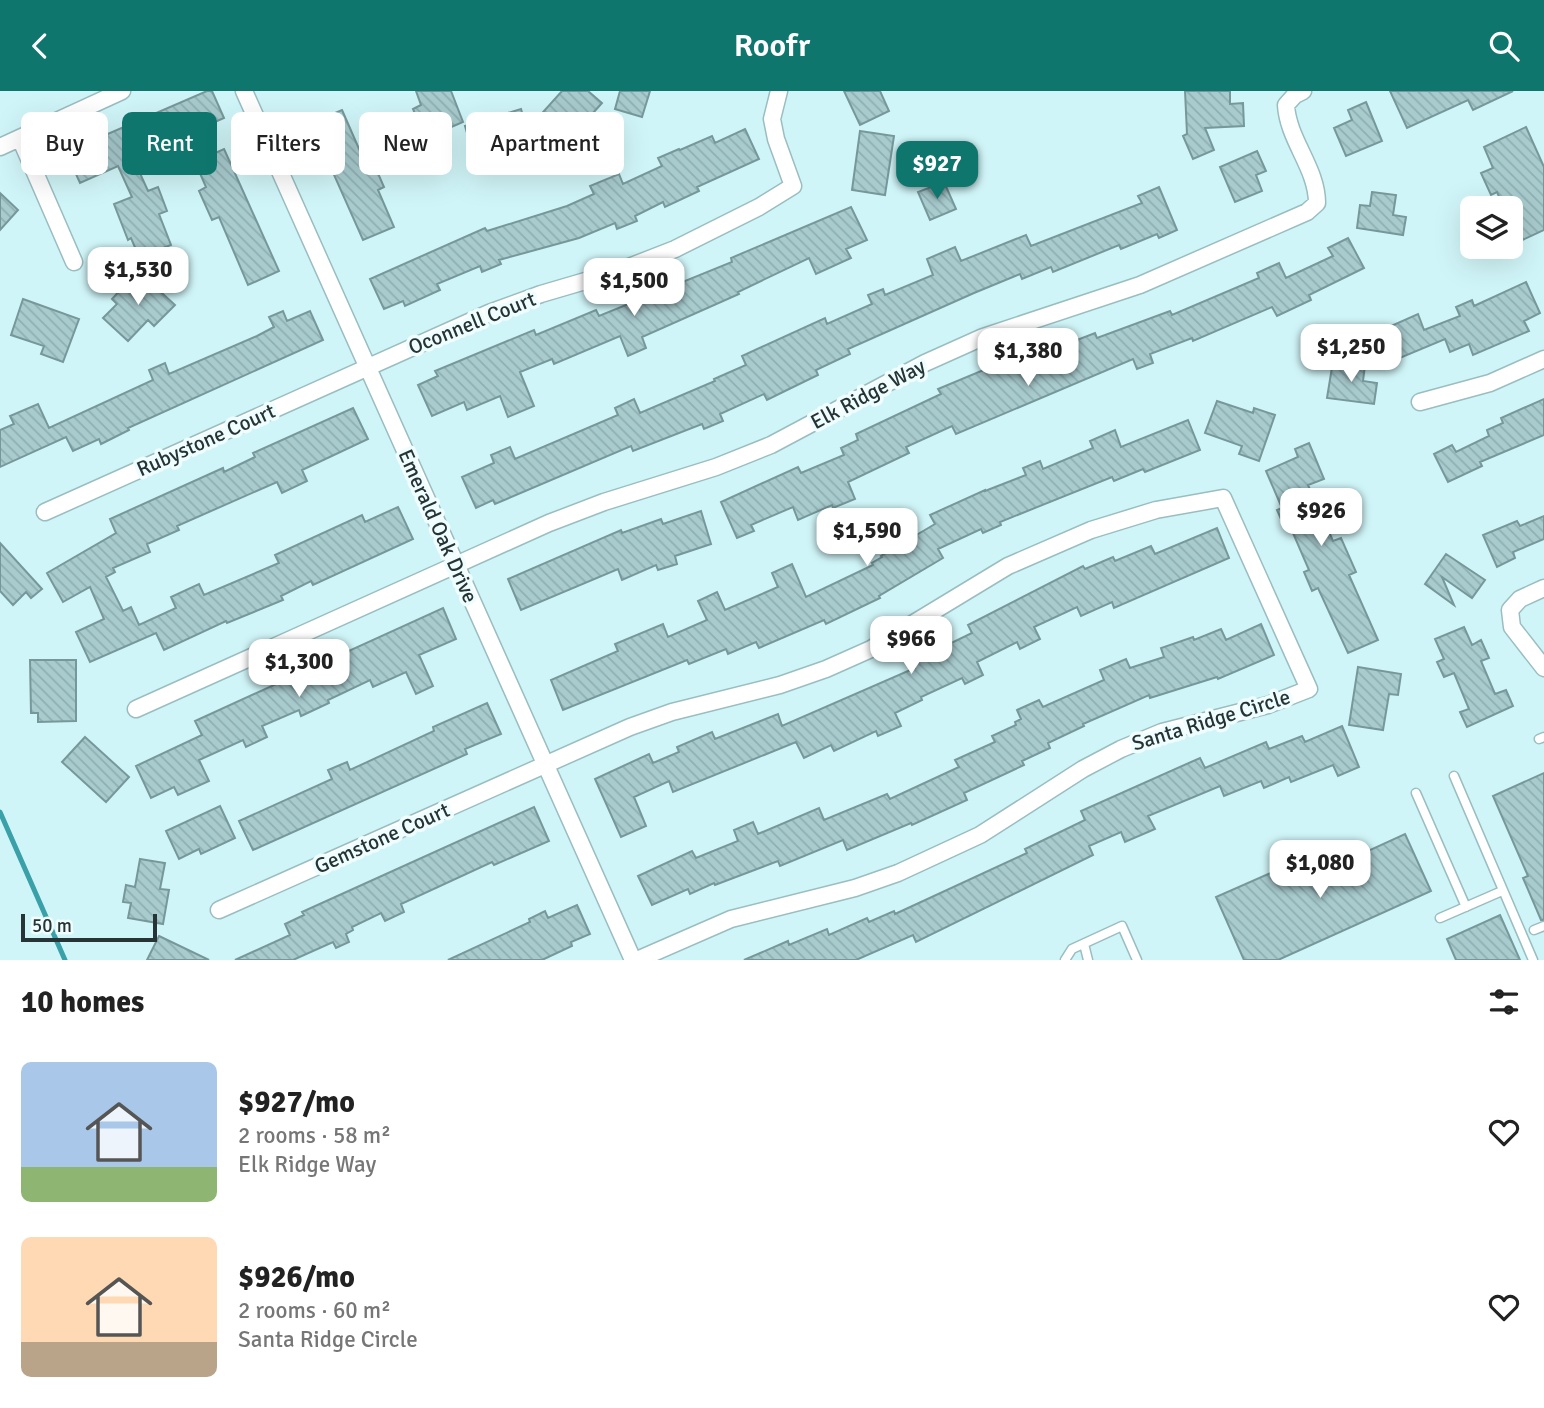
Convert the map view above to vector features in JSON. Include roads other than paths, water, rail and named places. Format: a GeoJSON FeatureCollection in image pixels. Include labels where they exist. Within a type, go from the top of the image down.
{"type":"FeatureCollection","features":[{"type":"Feature","properties":{"kind":"street"},"geometry":{"type":"LineString","coordinates":[[0,147],[122,91]]}},
{"type":"Feature","properties":{"kind":"street","name":"Emerald Oak Drive"},"geometry":{"type":"LineString","coordinates":[[244,91],[635,960]]}},
{"type":"Feature","properties":{"kind":"street","name":"Oconnell Court"},"geometry":{"type":"LineString","coordinates":[[367,367],[489,313],[541,294],[617,272],[675,249],[793,186],[776,139],[772,119],[779,91]]}},
{"type":"Feature","properties":{"kind":"street","name":"Elk Ridge Way"},"geometry":{"type":"LineString","coordinates":[[456,565],[579,511],[716,467],[760,449],[925,363],[995,333],[1140,285],[1307,212],[1317,203],[1317,189],[1287,120],[1286,104],[1303,91]]}},
{"type":"Feature","properties":{"kind":"street"},"geometry":{"type":"LineString","coordinates":[[20,138],[74,262]]}},
{"type":"Feature","properties":{"kind":"street"},"geometry":{"type":"LineString","coordinates":[[1420,402],[1490,383],[1544,359]]}},
{"type":"Feature","properties":{"kind":"street","name":"Rubystone Court"},"geometry":{"type":"LineString","coordinates":[[46,512],[367,367]]}},
{"type":"Feature","properties":{"kind":"street","name":"Santa Ridge Circle"},"geometry":{"type":"LineString","coordinates":[[545,765],[630,727],[672,712],[780,685],[826,669],[871,649],[1008,566],[1091,530],[1156,510],[1223,498],[1309,689],[1268,705],[1162,732],[1121,749],[1083,769],[980,835],[898,873],[855,888],[731,919],[635,960]]}},
{"type":"Feature","properties":{"kind":"street"},"geometry":{"type":"LineString","coordinates":[[136,709],[456,565]]}},
{"type":"Feature","properties":{"kind":"street"},"geometry":{"type":"LineString","coordinates":[[1544,588],[1520,599],[1510,610],[1513,627],[1544,668]]}},
{"type":"Feature","properties":{"kind":"street","name":"Gemstone Court"},"geometry":{"type":"LineString","coordinates":[[219,910],[545,765]]}},
{"type":"Feature","properties":{"kind":"lane"},"geometry":{"type":"LineString","coordinates":[[1454,776],[1533,960]]}},
{"type":"Feature","properties":{"kind":"lane"},"geometry":{"type":"LineString","coordinates":[[1416,793],[1466,907]]}},
{"type":"Feature","properties":{"kind":"lane"},"geometry":{"type":"LineString","coordinates":[[1440,918],[1502,891]]}},
{"type":"Feature","properties":{"kind":"lane"},"geometry":{"type":"LineString","coordinates":[[1065,960],[1072,949],[1122,926],[1137,960]]}},
{"type":"Feature","properties":{"kind":"lane"},"geometry":{"type":"LineString","coordinates":[[1534,930],[1544,926]]}},
{"type":"Feature","properties":{"kind":"lane"},"geometry":{"type":"LineString","coordinates":[[1084,944],[1088,960]]}},
{"type":"Feature","properties":{"kind":"waterway"},"geometry":{"type":"LineString","coordinates":[[0,812],[65,960]]}}]}
